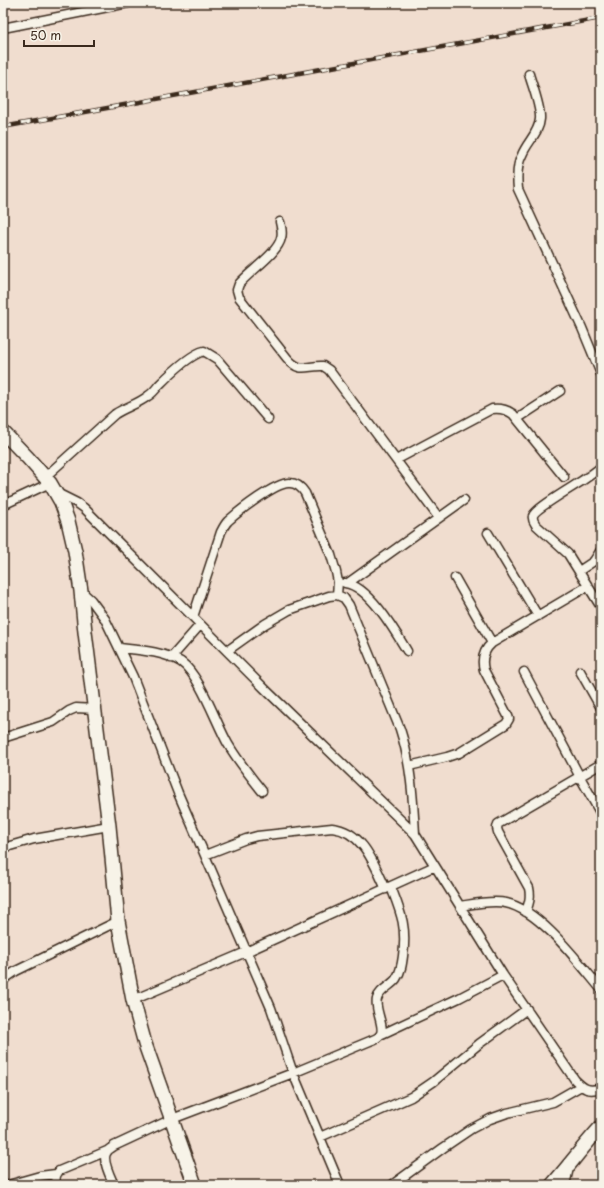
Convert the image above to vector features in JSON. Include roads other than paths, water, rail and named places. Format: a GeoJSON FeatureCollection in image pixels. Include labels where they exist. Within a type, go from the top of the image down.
{"type":"FeatureCollection","features":[{"type":"Feature","properties":{"kind":"main road"},"geometry":{"type":"LineString","coordinates":[[3,432],[50,484],[61,502],[68,521],[75,551],[81,591],[109,826],[118,921],[133,1000],[145,1044],[195,1185]]}},
{"type":"Feature","properties":{"kind":"main road"},"geometry":{"type":"LineString","coordinates":[[552,1185],[601,1127]]}},
{"type":"Feature","properties":{"kind":"street"},"geometry":{"type":"LineString","coordinates":[[3,28],[128,3]]}},
{"type":"Feature","properties":{"kind":"street"},"geometry":{"type":"LineString","coordinates":[[529,74],[540,112],[540,119],[537,129],[521,156],[519,163],[518,189],[582,328],[601,374]]}},
{"type":"Feature","properties":{"kind":"street"},"geometry":{"type":"LineString","coordinates":[[280,222],[282,237],[277,248],[239,284],[237,293],[239,297],[290,363],[299,368],[323,366],[329,370],[440,518]]}},
{"type":"Feature","properties":{"kind":"street"},"geometry":{"type":"LineString","coordinates":[[3,505],[50,484],[115,414],[144,400],[186,361],[200,352],[204,351],[217,359],[268,419]]}},
{"type":"Feature","properties":{"kind":"street"},"geometry":{"type":"LineString","coordinates":[[517,419],[560,391]]}},
{"type":"Feature","properties":{"kind":"street"},"geometry":{"type":"LineString","coordinates":[[396,460],[492,409],[501,409],[508,410],[517,419],[564,477]]}},
{"type":"Feature","properties":{"kind":"street"},"geometry":{"type":"LineString","coordinates":[[601,467],[587,478],[542,507],[533,516],[533,521],[536,525],[568,554],[601,607]]}},
{"type":"Feature","properties":{"kind":"street"},"geometry":{"type":"LineString","coordinates":[[193,617],[224,526],[244,508],[274,487],[290,482],[301,487],[305,493],[331,555],[338,582],[337,595]]}},
{"type":"Feature","properties":{"kind":"street"},"geometry":{"type":"LineString","coordinates":[[50,484],[84,508],[226,651],[415,834],[503,975],[575,1080],[587,1090],[601,1088]]}},
{"type":"Feature","properties":{"kind":"street"},"geometry":{"type":"LineString","coordinates":[[348,583],[464,500]]}},
{"type":"Feature","properties":{"kind":"street"},"geometry":{"type":"LineString","coordinates":[[488,533],[538,616]]}},
{"type":"Feature","properties":{"kind":"street"},"geometry":{"type":"LineString","coordinates":[[579,571],[594,561],[601,550]]}},
{"type":"Feature","properties":{"kind":"street"},"geometry":{"type":"LineString","coordinates":[[456,578],[492,643]]}},
{"type":"Feature","properties":{"kind":"street"},"geometry":{"type":"LineString","coordinates":[[338,582],[348,583],[357,587],[372,601],[391,625],[407,651]]}},
{"type":"Feature","properties":{"kind":"street"},"geometry":{"type":"LineString","coordinates":[[409,766],[459,753],[501,728],[508,722],[508,716],[483,666],[485,651],[492,643],[588,586]]}},
{"type":"Feature","properties":{"kind":"street"},"geometry":{"type":"LineString","coordinates":[[81,591],[91,600],[105,619],[133,677],[178,793],[271,1008],[293,1073],[340,1185]]}},
{"type":"Feature","properties":{"kind":"street"},"geometry":{"type":"LineString","coordinates":[[226,651],[265,624],[289,610],[329,596],[337,595],[344,598],[349,605],[400,729],[407,755],[412,786],[415,834]]}},
{"type":"Feature","properties":{"kind":"street"},"geometry":{"type":"LineString","coordinates":[[171,658],[200,625]]}},
{"type":"Feature","properties":{"kind":"street"},"geometry":{"type":"LineString","coordinates":[[119,648],[158,653],[181,662],[192,674],[233,753],[262,791]]}},
{"type":"Feature","properties":{"kind":"street"},"geometry":{"type":"LineString","coordinates":[[580,671],[601,708]]}},
{"type":"Feature","properties":{"kind":"street"},"geometry":{"type":"LineString","coordinates":[[524,672],[601,814]]}},
{"type":"Feature","properties":{"kind":"street"},"geometry":{"type":"LineString","coordinates":[[3,738],[53,722],[76,708],[95,709]]}},
{"type":"Feature","properties":{"kind":"street"},"geometry":{"type":"LineString","coordinates":[[526,912],[529,904],[529,888],[498,832],[498,824],[601,764]]}},
{"type":"Feature","properties":{"kind":"street"},"geometry":{"type":"LineString","coordinates":[[3,848],[34,839],[109,826]]}},
{"type":"Feature","properties":{"kind":"street"},"geometry":{"type":"LineString","coordinates":[[205,855],[257,836],[332,828],[351,834],[362,844],[388,888],[401,914],[404,928],[402,966],[397,978],[377,997],[377,1012],[382,1031],[380,1035]]}},
{"type":"Feature","properties":{"kind":"street"},"geometry":{"type":"LineString","coordinates":[[133,1000],[246,952],[435,866]]}},
{"type":"Feature","properties":{"kind":"street"},"geometry":{"type":"LineString","coordinates":[[460,906],[500,902],[516,906],[545,926],[562,943],[601,989]]}},
{"type":"Feature","properties":{"kind":"street"},"geometry":{"type":"LineString","coordinates":[[3,980],[16,971],[118,921]]}},
{"type":"Feature","properties":{"kind":"street"},"geometry":{"type":"LineString","coordinates":[[8,1185],[40,1176],[56,1174],[59,1171],[107,1151],[114,1146],[172,1120],[370,1042],[380,1035],[453,1001],[503,975]]}},
{"type":"Feature","properties":{"kind":"street"},"geometry":{"type":"LineString","coordinates":[[320,1137],[411,1097],[433,1082],[479,1044],[527,1009]]}},
{"type":"Feature","properties":{"kind":"street"},"geometry":{"type":"LineString","coordinates":[[392,1185],[448,1144],[490,1119],[507,1113],[553,1102],[581,1086]]}},
{"type":"Feature","properties":{"kind":"street"},"geometry":{"type":"LineString","coordinates":[[107,1151],[105,1156],[106,1162],[114,1185]]}},
{"type":"Feature","properties":{"kind":"street"},"geometry":{"type":"LineString","coordinates":[[565,1185],[569,1166]]}},
{"type":"Feature","properties":{"kind":"street"},"geometry":{"type":"LineString","coordinates":[[56,1174],[56,1185]]}},
{"type":"Feature","properties":{"kind":"railway"},"geometry":{"type":"LineString","coordinates":[[3,127],[601,18]]}}]}
